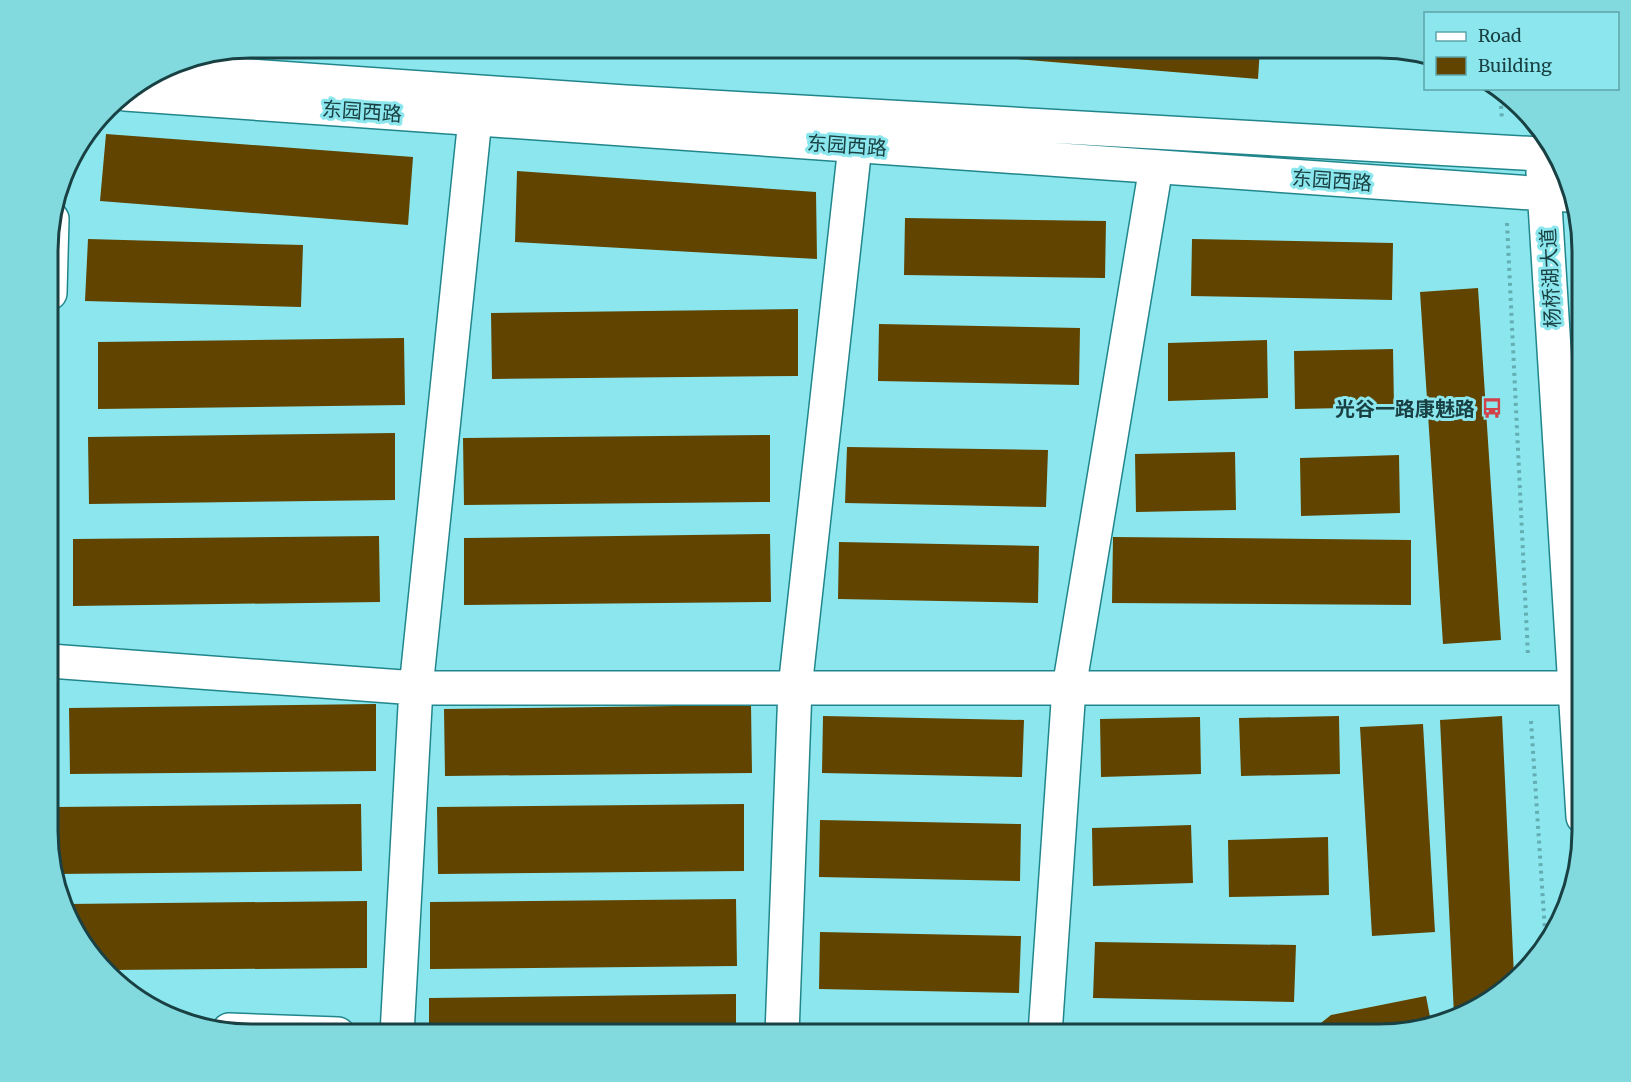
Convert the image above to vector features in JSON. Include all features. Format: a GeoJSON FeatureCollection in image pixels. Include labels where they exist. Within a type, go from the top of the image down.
{"type":"FeatureCollection","features":[{"type":"Feature","properties":{"kind":"street","name":"东园西路"},"geometry":{"type":"LineString","coordinates":[[183,71],[637,103],[1504,152],[1543,148]]}},
{"type":"Feature","properties":{"kind":"street","name":"东园西路"},"geometry":{"type":"LineString","coordinates":[[139,95],[1557,194]]}},
{"type":"Feature","properties":{"kind":"street"},"geometry":{"type":"LineString","coordinates":[[398,1024],[416,688],[475,119]]}},
{"type":"Feature","properties":{"kind":"street"},"geometry":{"type":"LineString","coordinates":[[782,1024],[795,688],[855,146]]}},
{"type":"Feature","properties":{"kind":"street","name":"杨桥湖大道"},"geometry":{"type":"LineString","coordinates":[[1550,161],[1557,194],[1572,606]]}},
{"type":"Feature","properties":{"kind":"street"},"geometry":{"type":"LineString","coordinates":[[1046,1023],[1069,688],[1156,167]]}},
{"type":"Feature","properties":{"kind":"street"},"geometry":{"type":"LineString","coordinates":[[58,662],[416,688],[1572,688]]}},
{"type":"Feature","properties":{"kind":"path"},"geometry":{"type":"LineString","coordinates":[[1501,101],[1504,152]]}},
{"type":"Feature","properties":{"kind":"path"},"geometry":{"type":"LineString","coordinates":[[1505,192],[1529,688],[1545,930]]}},
{"type":"Feature","properties":{"kind":"building"},"geometry":{"type":"Polygon","coordinates":[[[1009,58],[1259,58],[1258,79],[1009,58]]]}},
{"type":"Feature","properties":{"kind":"building"},"geometry":{"type":"Polygon","coordinates":[[[106,134],[413,157],[408,225],[100,201],[106,134]]]}},
{"type":"Feature","properties":{"kind":"building"},"geometry":{"type":"Polygon","coordinates":[[[517,171],[816,192],[817,259],[515,242],[517,171]]]}},
{"type":"Feature","properties":{"kind":"building"},"geometry":{"type":"Polygon","coordinates":[[[905,218],[1106,221],[1105,278],[904,275],[905,218]]]}},
{"type":"Feature","properties":{"kind":"building"},"geometry":{"type":"Polygon","coordinates":[[[88,239],[303,245],[301,307],[85,301],[88,239]]]}},
{"type":"Feature","properties":{"kind":"building"},"geometry":{"type":"Polygon","coordinates":[[[1192,239],[1393,243],[1392,300],[1191,296],[1192,239]]]}},
{"type":"Feature","properties":{"kind":"building"},"geometry":{"type":"Polygon","coordinates":[[[1478,288],[1501,640],[1443,644],[1420,292],[1478,288]]]}},
{"type":"Feature","properties":{"kind":"building"},"geometry":{"type":"Polygon","coordinates":[[[798,309],[798,376],[492,379],[491,313],[798,309]]]}},
{"type":"Feature","properties":{"kind":"building"},"geometry":{"type":"Polygon","coordinates":[[[879,324],[1080,328],[1079,385],[878,381],[879,324]]]}},
{"type":"Feature","properties":{"kind":"building"},"geometry":{"type":"Polygon","coordinates":[[[404,338],[405,405],[98,409],[98,342],[404,338]]]}},
{"type":"Feature","properties":{"kind":"building"},"geometry":{"type":"Polygon","coordinates":[[[1267,340],[1268,398],[1168,401],[1168,343],[1267,340]]]}},
{"type":"Feature","properties":{"kind":"building"},"geometry":{"type":"Polygon","coordinates":[[[1393,349],[1394,407],[1295,409],[1294,351],[1393,349]]]}},
{"type":"Feature","properties":{"kind":"building"},"geometry":{"type":"Polygon","coordinates":[[[395,433],[395,500],[89,504],[88,437],[395,433]]]}},
{"type":"Feature","properties":{"kind":"building"},"geometry":{"type":"Polygon","coordinates":[[[770,435],[770,502],[464,505],[463,438],[770,435]]]}},
{"type":"Feature","properties":{"kind":"building"},"geometry":{"type":"Polygon","coordinates":[[[847,447],[1048,450],[1046,507],[845,503],[847,447]]]}},
{"type":"Feature","properties":{"kind":"building"},"geometry":{"type":"Polygon","coordinates":[[[1235,452],[1236,510],[1136,512],[1135,454],[1235,452]]]}},
{"type":"Feature","properties":{"kind":"building"},"geometry":{"type":"Polygon","coordinates":[[[1399,455],[1400,513],[1301,516],[1300,458],[1399,455]]]}},
{"type":"Feature","properties":{"kind":"building"},"geometry":{"type":"Polygon","coordinates":[[[770,534],[771,602],[464,605],[464,538],[770,534]]]}},
{"type":"Feature","properties":{"kind":"building"},"geometry":{"type":"Polygon","coordinates":[[[379,536],[380,602],[73,606],[73,539],[379,536]]]}},
{"type":"Feature","properties":{"kind":"building"},"geometry":{"type":"Polygon","coordinates":[[[1113,537],[1411,540],[1411,605],[1112,603],[1113,537]]]}},
{"type":"Feature","properties":{"kind":"building"},"geometry":{"type":"Polygon","coordinates":[[[839,542],[1039,546],[1038,603],[838,599],[839,542]]]}},
{"type":"Feature","properties":{"kind":"building"},"geometry":{"type":"Polygon","coordinates":[[[376,704],[376,771],[70,774],[69,708],[376,704]]]}},
{"type":"Feature","properties":{"kind":"building"},"geometry":{"type":"Polygon","coordinates":[[[751,705],[752,773],[445,776],[444,709],[751,705]]]}},
{"type":"Feature","properties":{"kind":"building"},"geometry":{"type":"Polygon","coordinates":[[[823,716],[1024,720],[1022,777],[822,773],[823,716]]]}},
{"type":"Feature","properties":{"kind":"building"},"geometry":{"type":"Polygon","coordinates":[[[1339,716],[1340,774],[1241,776],[1239,718],[1339,716]]]}},
{"type":"Feature","properties":{"kind":"building"},"geometry":{"type":"Polygon","coordinates":[[[1502,716],[1514,969],[1476,998],[1454,1009],[1440,720],[1502,716]]]}},
{"type":"Feature","properties":{"kind":"building"},"geometry":{"type":"Polygon","coordinates":[[[1200,717],[1201,774],[1101,777],[1100,719],[1200,717]]]}},
{"type":"Feature","properties":{"kind":"building"},"geometry":{"type":"Polygon","coordinates":[[[1423,724],[1435,932],[1372,936],[1360,727],[1423,724]]]}},
{"type":"Feature","properties":{"kind":"building"},"geometry":{"type":"Polygon","coordinates":[[[361,804],[362,871],[64,874],[60,856],[58,807],[361,804]]]}},
{"type":"Feature","properties":{"kind":"building"},"geometry":{"type":"Polygon","coordinates":[[[744,804],[744,871],[438,874],[437,807],[744,804]]]}},
{"type":"Feature","properties":{"kind":"building"},"geometry":{"type":"Polygon","coordinates":[[[820,820],[1021,824],[1020,881],[819,877],[820,820]]]}},
{"type":"Feature","properties":{"kind":"building"},"geometry":{"type":"Polygon","coordinates":[[[1191,825],[1193,883],[1093,886],[1092,828],[1191,825]]]}},
{"type":"Feature","properties":{"kind":"building"},"geometry":{"type":"Polygon","coordinates":[[[1328,837],[1329,895],[1229,897],[1228,840],[1328,837]]]}},
{"type":"Feature","properties":{"kind":"building"},"geometry":{"type":"Polygon","coordinates":[[[736,899],[737,966],[430,969],[430,902],[736,899]]]}},
{"type":"Feature","properties":{"kind":"building"},"geometry":{"type":"Polygon","coordinates":[[[367,901],[367,968],[118,970],[91,938],[73,904],[367,901]]]}},
{"type":"Feature","properties":{"kind":"building"},"geometry":{"type":"Polygon","coordinates":[[[820,932],[1021,936],[1019,993],[819,989],[820,932]]]}},
{"type":"Feature","properties":{"kind":"building"},"geometry":{"type":"Polygon","coordinates":[[[1095,942],[1296,945],[1294,1002],[1093,998],[1095,942]]]}},
{"type":"Feature","properties":{"kind":"building"},"geometry":{"type":"Polygon","coordinates":[[[736,994],[736,1024],[429,1024],[429,998],[736,994]]]}},
{"type":"Feature","properties":{"kind":"building"},"geometry":{"type":"Polygon","coordinates":[[[1426,996],[1430,1017],[1392,1023],[1321,1023],[1331,1015],[1426,996]]]}},
{"type":"Feature","properties":{"kind":"place","name":"光谷一路康魅路"},"geometry":{"type":"Point","coordinates":[1492,408]}}]}
